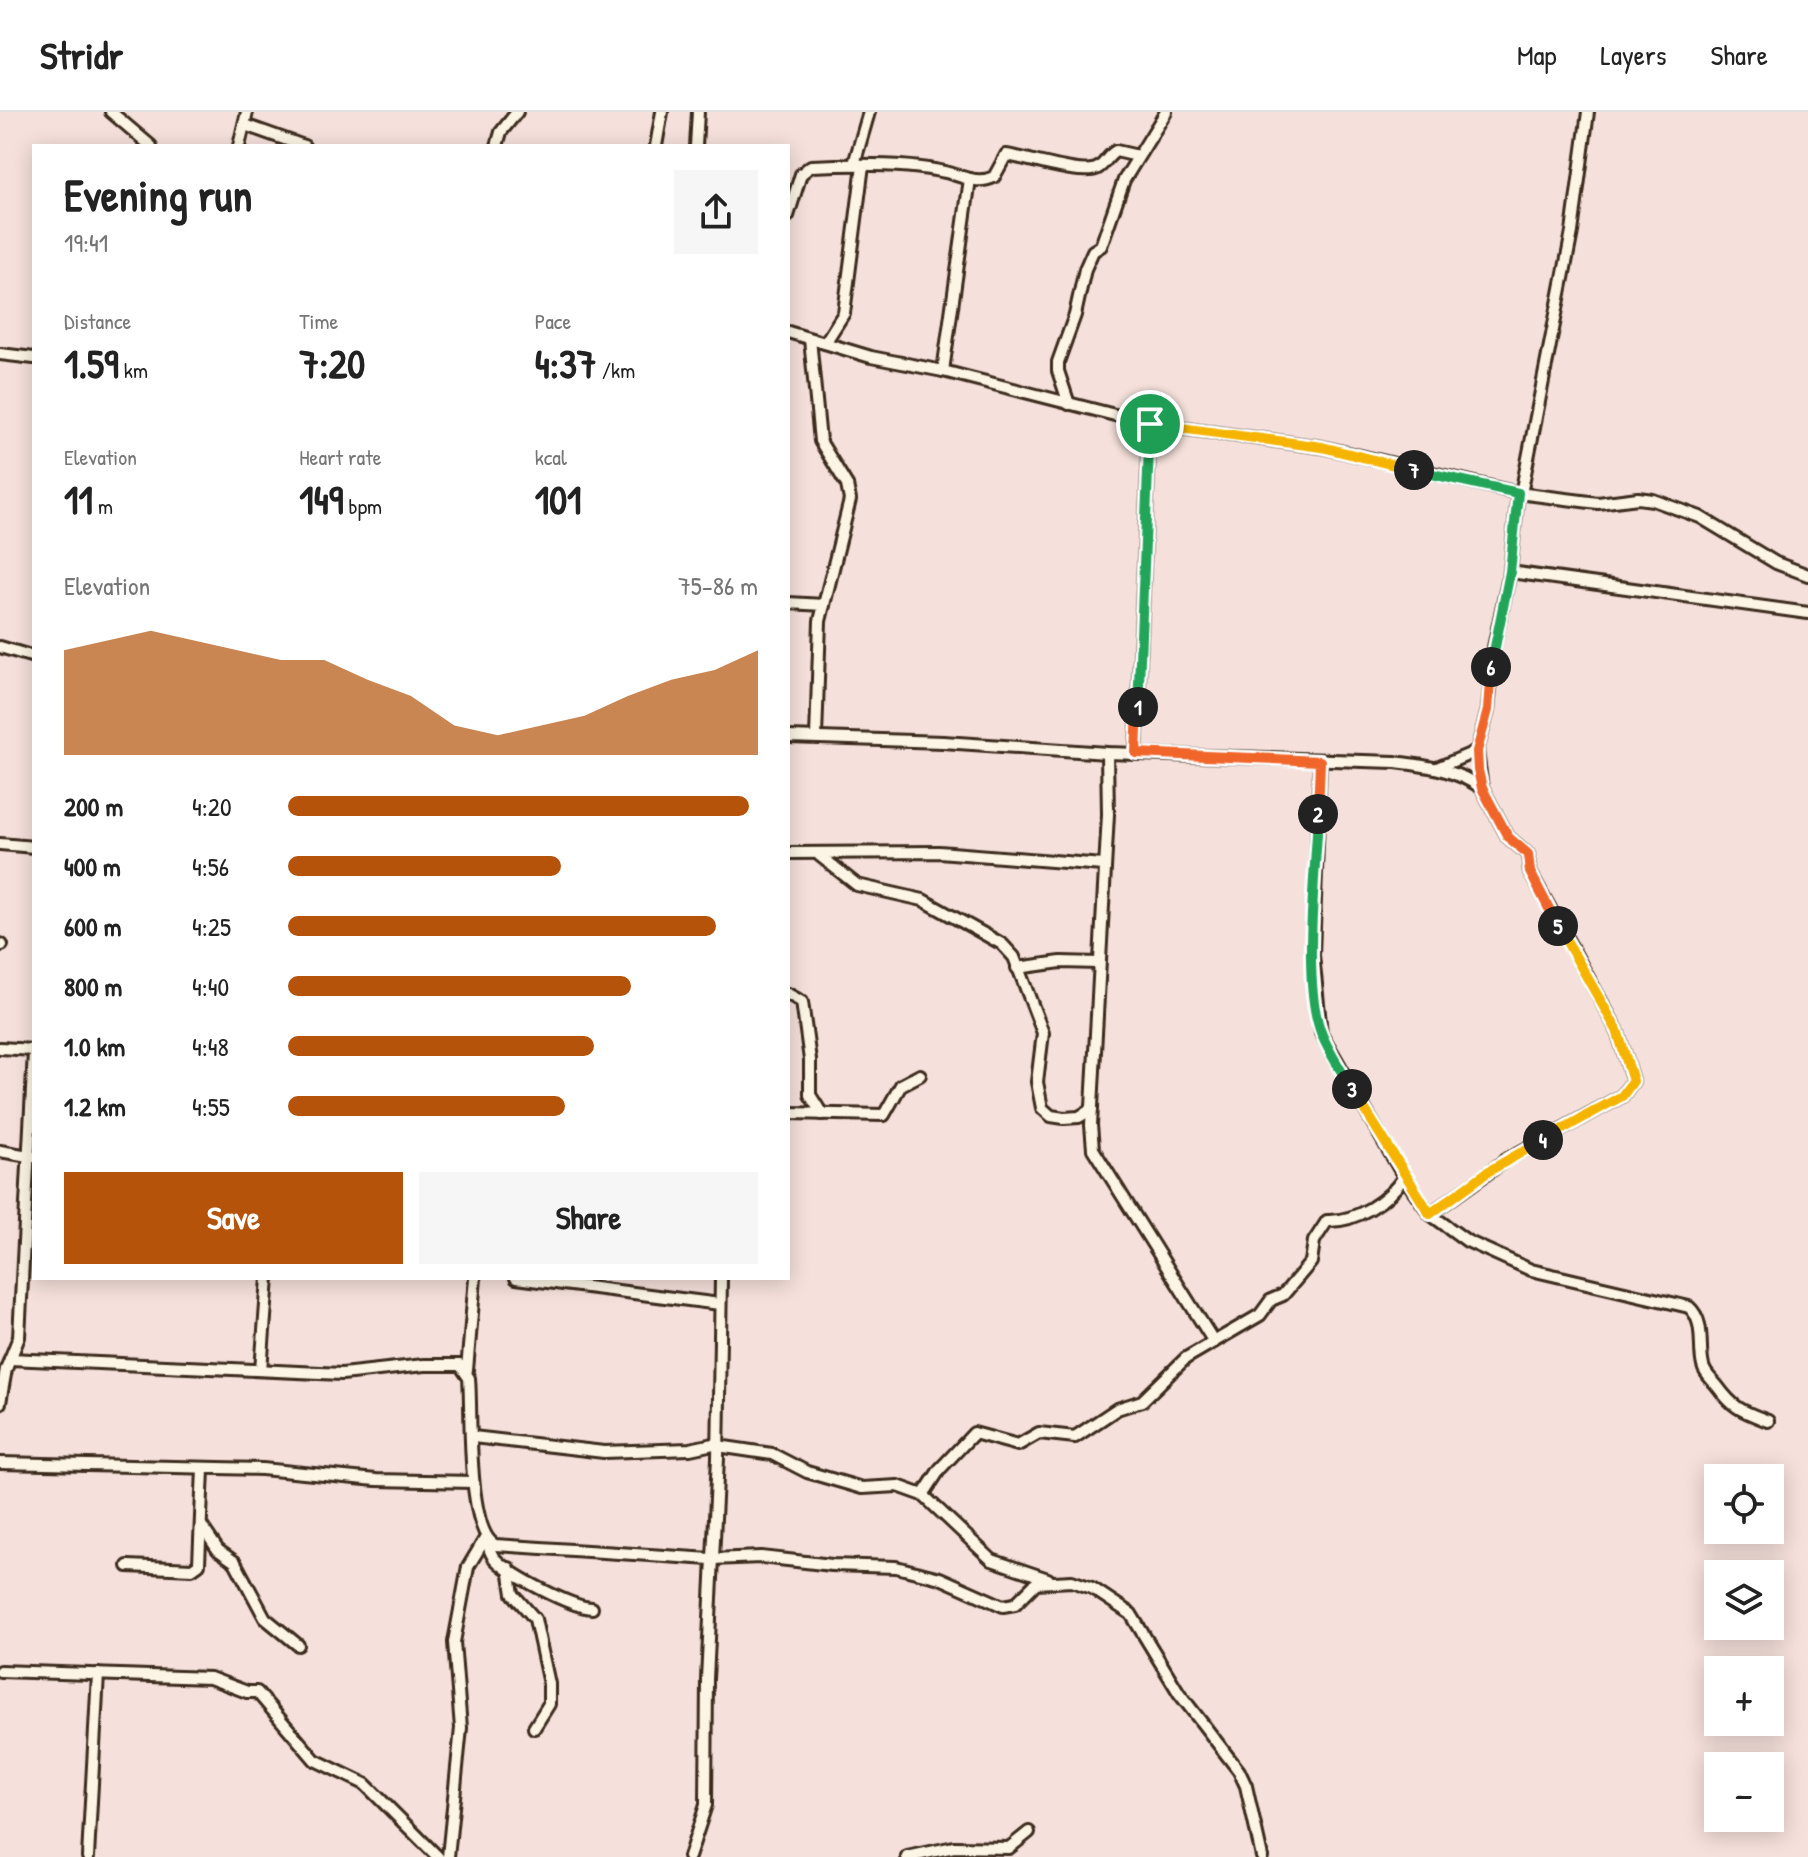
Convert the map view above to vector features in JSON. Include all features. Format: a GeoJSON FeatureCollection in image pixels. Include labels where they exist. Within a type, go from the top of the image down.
{"type":"FeatureCollection","features":[{"type":"Feature","properties":{"kind":"street"},"geometry":{"type":"LineString","coordinates":[[111,112],[149,144]]}},
{"type":"Feature","properties":{"kind":"street"},"geometry":{"type":"LineString","coordinates":[[240,144],[247,112]]}},
{"type":"Feature","properties":{"kind":"street"},"geometry":{"type":"LineString","coordinates":[[498,144],[501,132],[517,112]]}},
{"type":"Feature","properties":{"kind":"street"},"geometry":{"type":"LineString","coordinates":[[656,144],[662,112]]}},
{"type":"Feature","properties":{"kind":"street"},"geometry":{"type":"LineString","coordinates":[[696,144],[698,112]]}},
{"type":"Feature","properties":{"kind":"street"},"geometry":{"type":"LineString","coordinates":[[825,343],[844,313],[859,165],[869,112]]}},
{"type":"Feature","properties":{"kind":"street"},"geometry":{"type":"LineString","coordinates":[[1069,404],[1058,362],[1075,315],[1085,269],[1093,251],[1101,246],[1107,221],[1138,156],[1166,112]]}},
{"type":"Feature","properties":{"kind":"street"},"geometry":{"type":"LineString","coordinates":[[1430,1214],[1506,1160],[1622,1096],[1633,1081],[1617,1030],[1530,872],[1528,854],[1508,837],[1482,788],[1477,751],[1488,710],[1493,652],[1510,572],[1520,494],[1572,232],[1588,112]]}},
{"type":"Feature","properties":{"kind":"street"},"geometry":{"type":"LineString","coordinates":[[245,125],[298,144]]}},
{"type":"Feature","properties":{"kind":"street"},"geometry":{"type":"LineString","coordinates":[[790,210],[804,170],[811,166],[859,165],[936,170],[979,182],[994,177],[1006,155],[1051,162],[1082,172],[1098,168],[1116,151],[1138,156]]}},
{"type":"Feature","properties":{"kind":"street"},"geometry":{"type":"LineString","coordinates":[[943,371],[970,179]]}},
{"type":"Feature","properties":{"kind":"street"},"geometry":{"type":"LineString","coordinates":[[790,333],[886,360],[943,371],[1150,424],[1322,447],[1520,494],[1598,503],[1638,498],[1653,500],[1700,517],[1776,563],[1808,575]]}},
{"type":"Feature","properties":{"kind":"street"},"geometry":{"type":"LineString","coordinates":[[810,339],[820,441],[847,485],[850,500],[824,605],[818,647],[816,737]]}},
{"type":"Feature","properties":{"kind":"street"},"geometry":{"type":"LineString","coordinates":[[0,354],[32,358]]}},
{"type":"Feature","properties":{"kind":"street"},"geometry":{"type":"LineString","coordinates":[[1136,753],[1150,424]]}},
{"type":"Feature","properties":{"kind":"street"},"geometry":{"type":"LineString","coordinates":[[1510,572],[1808,613]]}},
{"type":"Feature","properties":{"kind":"street"},"geometry":{"type":"LineString","coordinates":[[790,603],[824,605]]}},
{"type":"Feature","properties":{"kind":"street"},"geometry":{"type":"LineString","coordinates":[[0,647],[32,656]]}},
{"type":"Feature","properties":{"kind":"street"},"geometry":{"type":"LineString","coordinates":[[790,737],[1439,767],[1460,773],[1482,788]]}},
{"type":"Feature","properties":{"kind":"street"},"geometry":{"type":"LineString","coordinates":[[1439,767],[1477,751]]}},
{"type":"Feature","properties":{"kind":"street"},"geometry":{"type":"LineString","coordinates":[[1107,753],[1108,814],[1092,1109],[1093,1149],[1214,1342]]}},
{"type":"Feature","properties":{"kind":"street"},"geometry":{"type":"LineString","coordinates":[[1320,761],[1313,955],[1321,1033],[1404,1177],[1430,1214],[1467,1241],[1531,1270],[1689,1307],[1695,1312],[1702,1340],[1702,1365],[1708,1377],[1729,1405],[1768,1421]]}},
{"type":"Feature","properties":{"kind":"street"},"geometry":{"type":"LineString","coordinates":[[0,844],[32,847]]}},
{"type":"Feature","properties":{"kind":"street"},"geometry":{"type":"LineString","coordinates":[[790,853],[912,851],[1103,865]]}},
{"type":"Feature","properties":{"kind":"street"},"geometry":{"type":"LineString","coordinates":[[819,855],[857,885],[923,900],[1002,944],[1014,957],[1043,1033],[1037,1082],[1042,1108],[1051,1116],[1064,1118],[1079,1117],[1092,1109]]}},
{"type":"Feature","properties":{"kind":"street"},"geometry":{"type":"LineString","coordinates":[[1017,968],[1061,962],[1099,963]]}},
{"type":"Feature","properties":{"kind":"street"},"geometry":{"type":"LineString","coordinates":[[790,994],[797,996],[802,1002],[810,1060],[810,1095],[822,1114]]}},
{"type":"Feature","properties":{"kind":"street"},"geometry":{"type":"LineString","coordinates":[[0,1048],[32,1051]]}},
{"type":"Feature","properties":{"kind":"street"},"geometry":{"type":"LineString","coordinates":[[790,1113],[884,1115],[901,1085],[920,1075]]}},
{"type":"Feature","properties":{"kind":"street"},"geometry":{"type":"LineString","coordinates":[[0,1151],[32,1156],[28,1251],[19,1337],[5,1364],[0,1403]]}},
{"type":"Feature","properties":{"kind":"street"},"geometry":{"type":"LineString","coordinates":[[923,1495],[940,1469],[974,1433],[1018,1445],[1039,1433],[1075,1437],[1117,1409],[1142,1401],[1186,1358],[1260,1315],[1303,1275],[1311,1262],[1319,1229],[1327,1221],[1347,1220],[1357,1215],[1386,1198],[1404,1177]]}},
{"type":"Feature","properties":{"kind":"street"},"geometry":{"type":"LineString","coordinates":[[261,1370],[268,1280]]}},
{"type":"Feature","properties":{"kind":"street"},"geometry":{"type":"LineString","coordinates":[[475,1280],[467,1370],[473,1437],[473,1482],[487,1539],[495,1559],[578,1607],[592,1608]]}},
{"type":"Feature","properties":{"kind":"street"},"geometry":{"type":"LineString","coordinates":[[532,1280],[720,1304]]}},
{"type":"Feature","properties":{"kind":"street"},"geometry":{"type":"LineString","coordinates":[[689,1857],[706,1805],[721,1280]]}},
{"type":"Feature","properties":{"kind":"street"},"geometry":{"type":"LineString","coordinates":[[5,1364],[353,1374],[452,1364],[467,1370]]}},
{"type":"Feature","properties":{"kind":"street"},"geometry":{"type":"LineString","coordinates":[[473,1437],[604,1452],[690,1449],[718,1444],[772,1454],[807,1472],[862,1488],[898,1486],[923,1495],[992,1560],[1055,1581],[1092,1588],[1131,1614],[1179,1693],[1239,1771],[1246,1786],[1262,1857]]}},
{"type":"Feature","properties":{"kind":"street"},"geometry":{"type":"LineString","coordinates":[[0,1463],[473,1482]]}},
{"type":"Feature","properties":{"kind":"street"},"geometry":{"type":"LineString","coordinates":[[128,1566],[192,1569],[201,1558],[203,1469]]}},
{"type":"Feature","properties":{"kind":"street"},"geometry":{"type":"LineString","coordinates":[[201,1525],[218,1550],[235,1562],[265,1618],[298,1645]]}},
{"type":"Feature","properties":{"kind":"street"},"geometry":{"type":"LineString","coordinates":[[487,1539],[502,1547],[711,1559],[761,1557],[832,1565],[896,1567],[977,1591],[1003,1606],[1015,1604],[1036,1583],[1055,1581]]}},
{"type":"Feature","properties":{"kind":"street"},"geometry":{"type":"LineString","coordinates":[[448,1857],[461,1728],[454,1642],[468,1567],[487,1539]]}},
{"type":"Feature","properties":{"kind":"street"},"geometry":{"type":"LineString","coordinates":[[509,1568],[513,1594],[535,1619],[549,1684],[549,1704],[534,1728]]}},
{"type":"Feature","properties":{"kind":"street"},"geometry":{"type":"LineString","coordinates":[[0,1671],[210,1678],[247,1692],[257,1692],[315,1760],[365,1784],[438,1857]]}},
{"type":"Feature","properties":{"kind":"street"},"geometry":{"type":"LineString","coordinates":[[88,1857],[98,1674]]}},
{"type":"Feature","properties":{"kind":"street"},"geometry":{"type":"LineString","coordinates":[[907,1857],[954,1847],[1009,1848],[1029,1832]]}},
{"type":"Feature","properties":{"kind":"route"},"geometry":{"type":"LineString","coordinates":[[1150,424],[1322,447],[1518,493],[1510,572],[1493,652],[1488,710],[1477,751],[1478,770],[1482,788],[1508,837],[1528,854],[1530,872],[1617,1030],[1633,1081],[1622,1096],[1506,1160],[1430,1214],[1404,1177],[1321,1033],[1314,990],[1313,955],[1320,761],[1136,753],[1150,424]]}}]}
